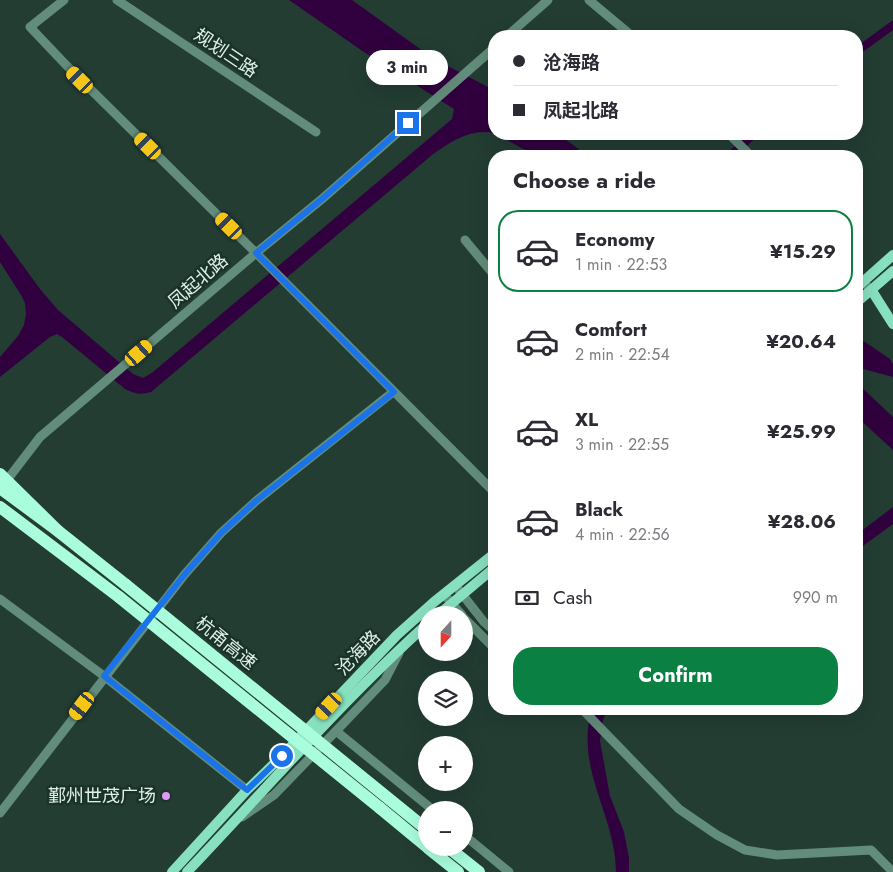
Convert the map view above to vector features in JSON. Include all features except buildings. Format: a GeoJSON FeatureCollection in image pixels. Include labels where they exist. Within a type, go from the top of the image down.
{"type":"FeatureCollection","features":[{"type":"Feature","properties":{"kind":"highway"},"geometry":{"type":"LineString","coordinates":[[0,474],[58,531]]}},
{"type":"Feature","properties":{"kind":"highway","name":"杭甬高速"},"geometry":{"type":"LineString","coordinates":[[0,488],[58,531],[418,823]]}},
{"type":"Feature","properties":{"kind":"highway","name":"杭甬高速"},"geometry":{"type":"LineString","coordinates":[[0,507],[119,597],[418,840]]}},
{"type":"Feature","properties":{"kind":"highway"},"geometry":{"type":"LineString","coordinates":[[0,517],[46,542]]}},
{"type":"Feature","properties":{"kind":"highway","name":"杭甬高速"},"geometry":{"type":"LineString","coordinates":[[438,856],[458,872]]}},
{"type":"Feature","properties":{"kind":"highway"},"geometry":{"type":"LineString","coordinates":[[459,856],[479,872]]}},
{"type":"Feature","properties":{"kind":"main road"},"geometry":{"type":"LineString","coordinates":[[863,278],[893,255]]}},
{"type":"Feature","properties":{"kind":"main road"},"geometry":{"type":"LineString","coordinates":[[863,298],[893,272]]}},
{"type":"Feature","properties":{"kind":"main road"},"geometry":{"type":"LineString","coordinates":[[872,291],[893,319]]}},
{"type":"Feature","properties":{"kind":"main road"},"geometry":{"type":"LineString","coordinates":[[872,291],[893,324]]}},
{"type":"Feature","properties":{"kind":"main road","name":"沧海路"},"geometry":{"type":"LineString","coordinates":[[172,872],[247,790],[282,756],[397,635],[488,559]]}},
{"type":"Feature","properties":{"kind":"main road"},"geometry":{"type":"LineString","coordinates":[[448,606],[488,573]]}},
{"type":"Feature","properties":{"kind":"main road","name":"沧海路"},"geometry":{"type":"LineString","coordinates":[[187,872],[288,762],[418,632]]}},
{"type":"Feature","properties":{"kind":"street"},"geometry":{"type":"LineString","coordinates":[[64,0],[30,27],[488,486]]}},
{"type":"Feature","properties":{"kind":"street","name":"规划三路"},"geometry":{"type":"LineString","coordinates":[[117,0],[316,132]]}},
{"type":"Feature","properties":{"kind":"street"},"geometry":{"type":"LineString","coordinates":[[514,30],[548,0]]}},
{"type":"Feature","properties":{"kind":"street"},"geometry":{"type":"LineString","coordinates":[[589,0],[625,30]]}},
{"type":"Feature","properties":{"kind":"street","name":"凤起北路"},"geometry":{"type":"LineString","coordinates":[[0,488],[40,437],[322,199],[488,53]]}},
{"type":"Feature","properties":{"kind":"street"},"geometry":{"type":"LineString","coordinates":[[735,140],[745,150]]}},
{"type":"Feature","properties":{"kind":"street"},"geometry":{"type":"LineString","coordinates":[[465,240],[488,268]]}},
{"type":"Feature","properties":{"kind":"street"},"geometry":{"type":"LineString","coordinates":[[863,284],[872,291]]}},
{"type":"Feature","properties":{"kind":"street"},"geometry":{"type":"LineString","coordinates":[[0,813],[104,676],[185,574],[221,533],[256,501],[394,392]]}},
{"type":"Feature","properties":{"kind":"street"},"geometry":{"type":"LineString","coordinates":[[455,585],[488,623]]}},
{"type":"Feature","properties":{"kind":"street"},"geometry":{"type":"LineString","coordinates":[[444,594],[454,606]]}},
{"type":"Feature","properties":{"kind":"street"},"geometry":{"type":"LineString","coordinates":[[0,598],[104,676],[247,790]]}},
{"type":"Feature","properties":{"kind":"street"},"geometry":{"type":"LineString","coordinates":[[473,626],[488,642]]}},
{"type":"Feature","properties":{"kind":"street"},"geometry":{"type":"LineString","coordinates":[[233,823],[274,795],[385,680],[401,648]]}},
{"type":"Feature","properties":{"kind":"street"},"geometry":{"type":"LineString","coordinates":[[588,715],[679,809],[718,835],[745,850],[777,855],[871,850],[893,872]]}},
{"type":"Feature","properties":{"kind":"street"},"geometry":{"type":"LineString","coordinates":[[336,731],[422,801]]}},
{"type":"Feature","properties":{"kind":"street"},"geometry":{"type":"LineString","coordinates":[[473,842],[509,872]]}},
{"type":"Feature","properties":{"kind":"shaded area"},"geometry":{"type":"Polygon","coordinates":[[[289,0],[352,0],[434,59],[488,87],[488,132],[477,132],[461,137],[432,155],[151,392],[144,394],[125,389],[57,334],[50,337],[0,377],[0,357],[18,336],[24,325],[26,314],[25,303],[21,295],[0,262],[0,234],[40,289],[58,310],[133,374],[143,378],[153,372],[452,119],[454,109],[361,50],[289,0]]]}},
{"type":"Feature","properties":{"kind":"shaded area"},"geometry":{"type":"Polygon","coordinates":[[[507,140],[566,140],[580,150],[525,150],[507,140]]]}},
{"type":"Feature","properties":{"kind":"shaded area"},"geometry":{"type":"Polygon","coordinates":[[[863,342],[890,359],[893,364],[893,377],[863,369],[863,342]]]}},
{"type":"Feature","properties":{"kind":"shaded area"},"geometry":{"type":"Polygon","coordinates":[[[863,389],[893,417],[893,450],[863,422],[863,389]]]}},
{"type":"Feature","properties":{"kind":"shaded area"},"geometry":{"type":"Polygon","coordinates":[[[893,507],[893,524],[863,546],[863,530],[893,507]]]}},
{"type":"Feature","properties":{"kind":"shaded area"},"geometry":{"type":"Polygon","coordinates":[[[591,715],[605,715],[600,741],[610,796],[624,832],[629,858],[629,872],[616,872],[610,831],[597,791],[588,751],[588,731],[591,715]]]}},
{"type":"Feature","properties":{"kind":"waterway"},"geometry":{"type":"LineString","coordinates":[[863,47],[893,25]]}},
{"type":"Feature","properties":{"kind":"waterway"},"geometry":{"type":"LineString","coordinates":[[737,150],[747,140]]}},
{"type":"Feature","properties":{"kind":"place","name":"鄞州世茂广场"},"geometry":{"type":"Point","coordinates":[166,796]}},
{"type":"Feature","properties":{"kind":"route"},"geometry":{"type":"LineString","coordinates":[[282,756],[247,790],[104,676],[185,574],[221,533],[256,501],[394,392],[256,253],[322,199],[408,123]]}}]}
